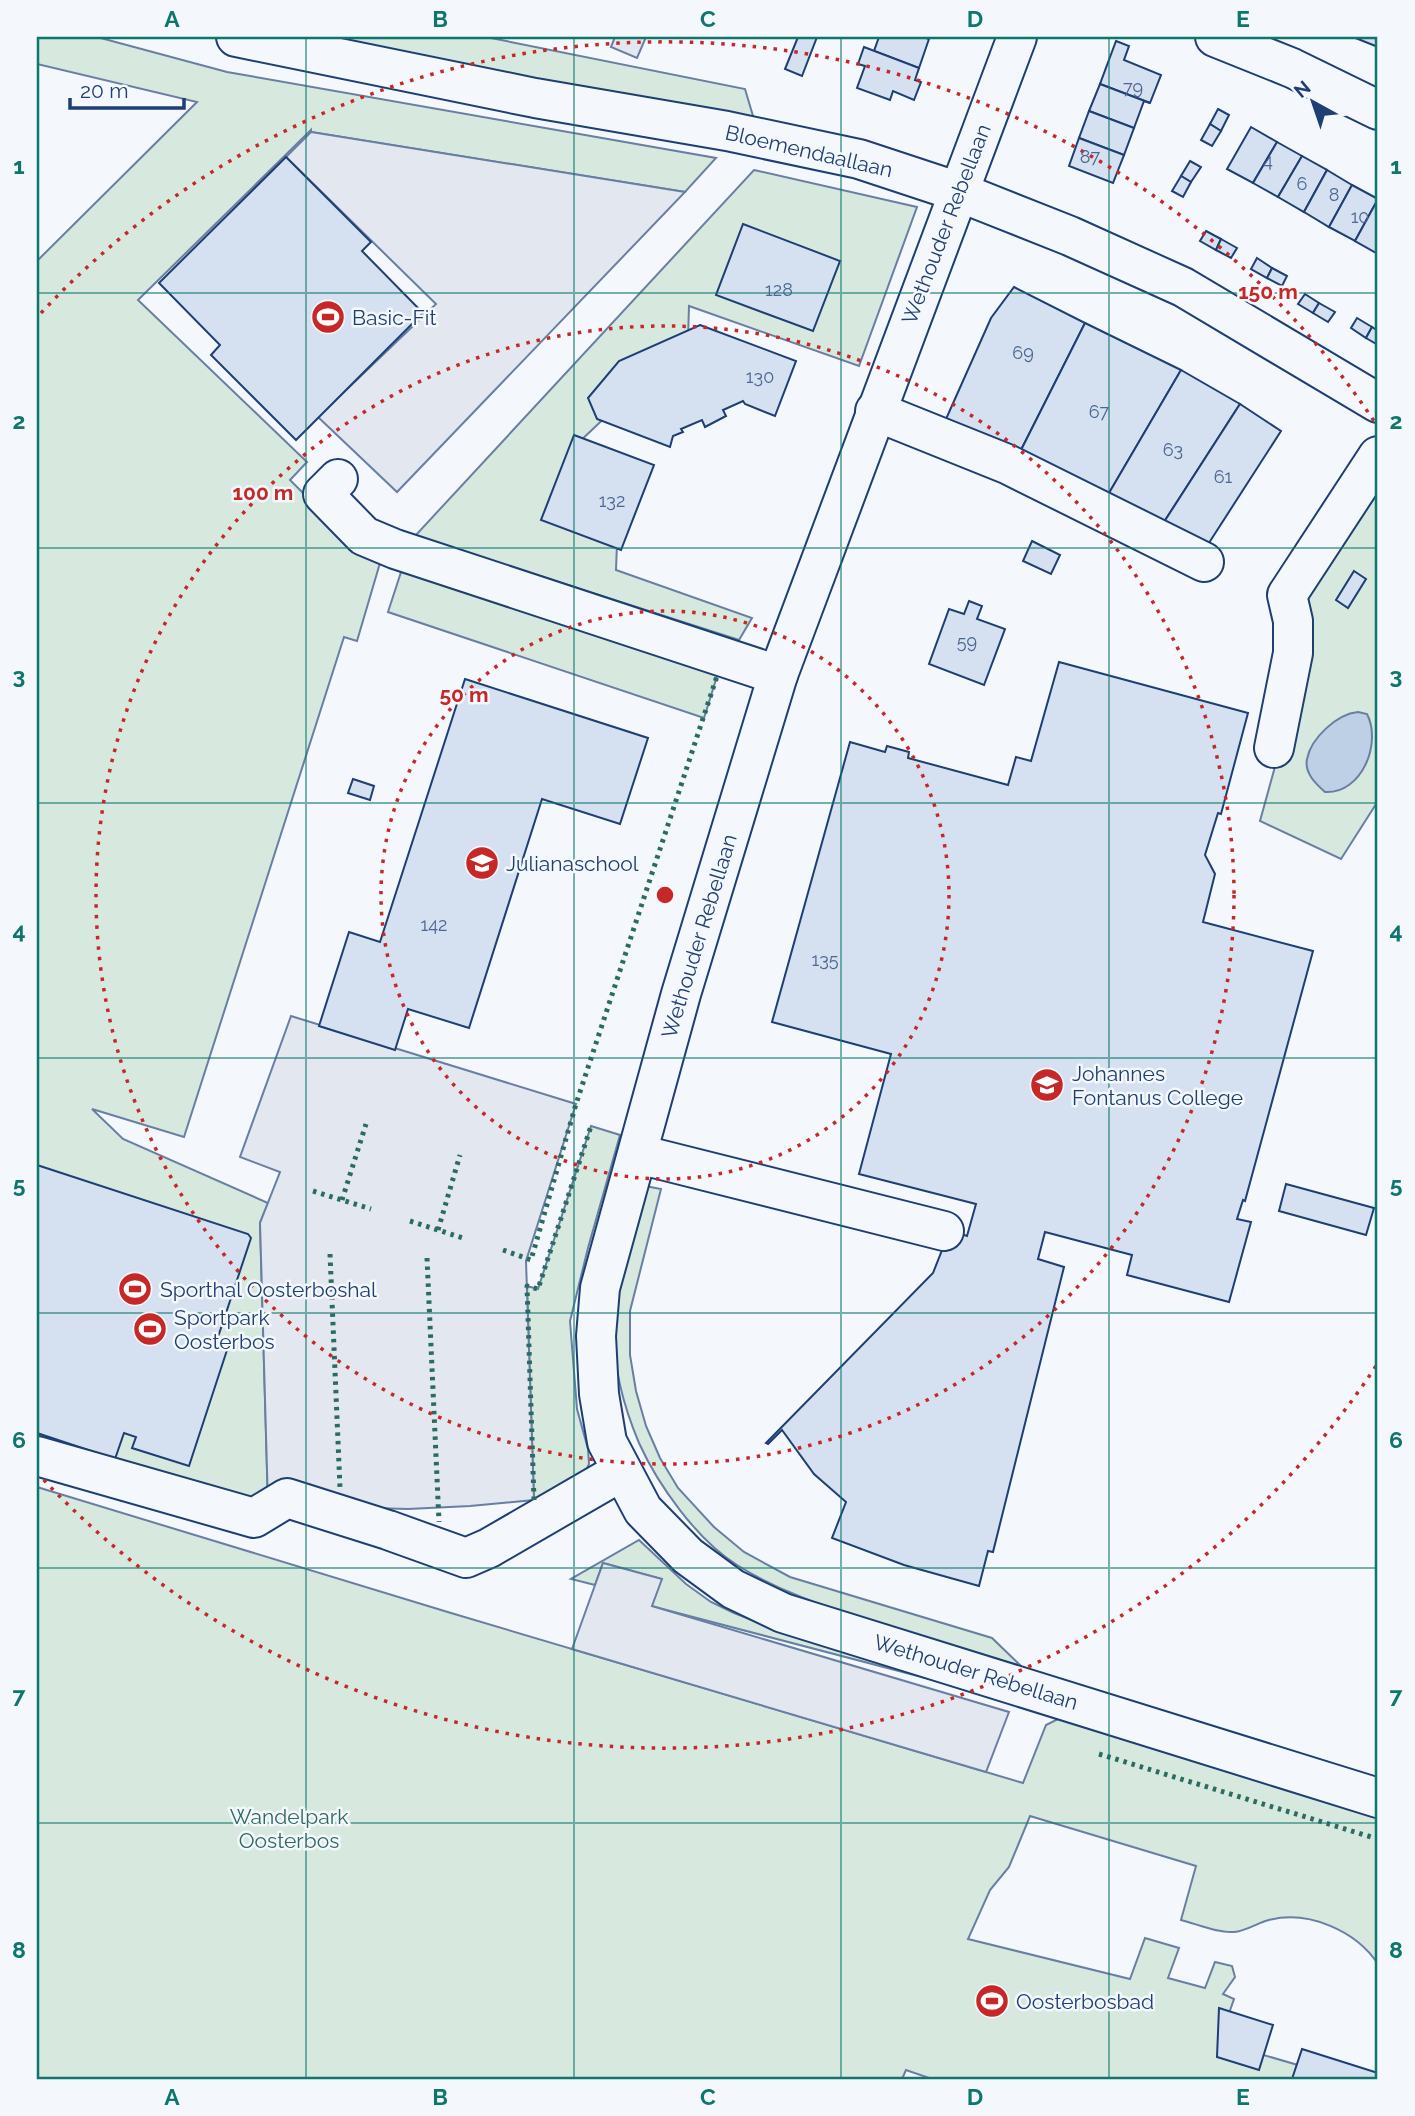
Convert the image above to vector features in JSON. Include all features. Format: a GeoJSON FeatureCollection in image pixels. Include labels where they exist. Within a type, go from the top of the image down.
{"type":"FeatureCollection","features":[{"type":"Feature","properties":{"kind":"street","name":"Bloemendaallaan"},"geometry":{"type":"LineString","coordinates":[[236,37],[535,98],[727,131],[859,159],[959,192],[1070,236],[1183,287],[1378,403]]}},
{"type":"Feature","properties":{"kind":"street","name":"Wethouder Rebellaan"},"geometry":{"type":"LineString","coordinates":[[1017,37],[778,675],[681,994],[600,1288],[596,1336],[599,1394],[607,1442],[643,1510],[688,1556],[733,1589],[783,1613],[1378,1798]]}},
{"type":"Feature","properties":{"kind":"street"},"geometry":{"type":"LineString","coordinates":[[1215,37],[1292,68],[1378,110]]}},
{"type":"Feature","properties":{"kind":"street"},"geometry":{"type":"LineString","coordinates":[[875,411],[1007,464],[1204,562]]}},
{"type":"Feature","properties":{"kind":"street"},"geometry":{"type":"LineString","coordinates":[[1274,748],[1293,653],[1293,621],[1287,595],[1378,456]]}},
{"type":"Feature","properties":{"kind":"street"},"geometry":{"type":"LineString","coordinates":[[338,479],[323,494],[364,536],[394,549],[778,675]]}},
{"type":"Feature","properties":{"kind":"street"},"geometry":{"type":"LineString","coordinates":[[638,1154],[944,1231]]}},
{"type":"Feature","properties":{"kind":"street"},"geometry":{"type":"LineString","coordinates":[[37,1456],[254,1518],[287,1498],[466,1558],[489,1548],[622,1471]]}},
{"type":"Feature","properties":{"kind":"green space"},"geometry":{"type":"Polygon","coordinates":[[[37,37],[97,37],[227,72],[716,158],[685,192],[311,130],[138,300],[307,462],[290,480],[360,550],[380,563],[357,641],[344,637],[184,1137],[92,1109],[123,1139],[268,1203],[260,1223],[268,1505],[37,1435],[37,261],[197,102],[37,64],[37,37]]]}},
{"type":"Feature","properties":{"kind":"green space"},"geometry":{"type":"Polygon","coordinates":[[[252,37],[486,37],[745,89],[756,126],[252,37]]]}},
{"type":"Feature","properties":{"kind":"green space"},"geometry":{"type":"Polygon","coordinates":[[[754,170],[917,207],[859,366],[689,306],[688,339],[577,444],[617,543],[616,570],[752,618],[739,640],[415,536],[754,170]]]}},
{"type":"Feature","properties":{"kind":"green space"},"geometry":{"type":"Polygon","coordinates":[[[1378,485],[1378,801],[1341,859],[1260,821],[1308,647],[1312,622],[1307,593],[1378,485]]]}},
{"type":"Feature","properties":{"kind":"green space"},"geometry":{"type":"Polygon","coordinates":[[[402,569],[718,673],[704,718],[388,612],[402,569]]]}},
{"type":"Feature","properties":{"kind":"green space"},"geometry":{"type":"Polygon","coordinates":[[[591,1126],[620,1135],[570,1321],[577,1409],[588,1449],[589,1464],[585,1473],[534,1500],[527,1286],[538,1289],[591,1126]]]}},
{"type":"Feature","properties":{"kind":"green space"},"geometry":{"type":"Polygon","coordinates":[[[645,1186],[661,1189],[630,1311],[630,1355],[646,1426],[660,1458],[678,1488],[714,1527],[744,1552],[790,1577],[992,1638],[1021,1666],[888,1626],[785,1590],[737,1565],[722,1554],[680,1510],[639,1443],[623,1396],[614,1347],[614,1314],[619,1282],[645,1186]]]}},
{"type":"Feature","properties":{"kind":"green space","name":"Wandelpark Oosterbos"},"geometry":{"type":"Polygon","coordinates":[[[37,1487],[1023,1783],[1046,1725],[1060,1718],[1378,1814],[1378,1964],[1369,1952],[1344,1933],[1315,1921],[1284,1918],[1227,1932],[1181,1920],[1196,1866],[1030,1816],[1009,1867],[990,1890],[968,1939],[1130,1979],[1145,1938],[1179,1948],[1168,1978],[1205,1988],[1215,1962],[1232,1966],[1235,1977],[1223,1994],[1234,1999],[1219,2042],[1346,2079],[932,2079],[906,2070],[902,2079],[37,2079],[37,1487]]]}},
{"type":"Feature","properties":{"kind":"green space"},"geometry":{"type":"Polygon","coordinates":[[[639,1540],[686,1584],[711,1602],[734,1613],[778,1630],[979,1692],[651,1606],[661,1579],[603,1563],[595,1585],[571,1579],[639,1540]]]}},
{"type":"Feature","properties":{"kind":"shaded area"},"geometry":{"type":"Polygon","coordinates":[[[615,37],[646,37],[637,58],[611,47],[615,37]]]}},
{"type":"Feature","properties":{"kind":"shaded area","name":"Basic-Fit"},"geometry":{"type":"Polygon","coordinates":[[[311,132],[685,192],[397,492],[318,417],[436,304],[286,157],[311,132]]]}},
{"type":"Feature","properties":{"kind":"shaded area"},"geometry":{"type":"Polygon","coordinates":[[[291,1016],[576,1104],[526,1261],[534,1500],[408,1509],[268,1505],[260,1223],[280,1172],[240,1157],[291,1016]]]}},
{"type":"Feature","properties":{"kind":"shaded area"},"geometry":{"type":"Polygon","coordinates":[[[603,1563],[662,1579],[652,1606],[1009,1712],[986,1772],[572,1649],[603,1563]]]}},
{"type":"Feature","properties":{"kind":"water"},"geometry":{"type":"Polygon","coordinates":[[[1358,712],[1367,714],[1371,726],[1372,739],[1366,765],[1349,785],[1325,792],[1309,773],[1309,751],[1326,728],[1342,717],[1358,712]]]}},
{"type":"Feature","properties":{"kind":"building"},"geometry":{"type":"Polygon","coordinates":[[[798,37],[817,37],[802,76],[785,69],[798,37]]]}},
{"type":"Feature","properties":{"kind":"building"},"geometry":{"type":"Polygon","coordinates":[[[879,37],[929,39],[919,68],[874,51],[879,37]]]}},
{"type":"Feature","properties":{"kind":"building"},"geometry":{"type":"Polygon","coordinates":[[[1353,37],[1378,37],[1378,47],[1353,37]]]}},
{"type":"Feature","properties":{"kind":"building"},"geometry":{"type":"Polygon","coordinates":[[[1116,41],[1129,46],[1124,60],[1161,75],[1150,103],[1100,84],[1116,41]]]}},
{"type":"Feature","properties":{"kind":"building"},"geometry":{"type":"Polygon","coordinates":[[[864,47],[919,68],[915,80],[921,82],[914,100],[893,91],[890,100],[857,88],[865,66],[858,64],[864,47]]]}},
{"type":"Feature","properties":{"kind":"building"},"geometry":{"type":"Polygon","coordinates":[[[1100,84],[1150,103],[1144,101],[1134,128],[1089,111],[1100,84]]]}},
{"type":"Feature","properties":{"kind":"building"},"geometry":{"type":"Polygon","coordinates":[[[1218,109],[1229,115],[1221,131],[1210,124],[1218,109]]]}},
{"type":"Feature","properties":{"kind":"building"},"geometry":{"type":"Polygon","coordinates":[[[1089,111],[1134,128],[1124,155],[1079,138],[1089,111]]]}},
{"type":"Feature","properties":{"kind":"building"},"geometry":{"type":"Polygon","coordinates":[[[1210,124],[1221,131],[1212,146],[1201,140],[1210,124]]]}},
{"type":"Feature","properties":{"kind":"building"},"geometry":{"type":"Polygon","coordinates":[[[1251,127],[1277,142],[1253,183],[1227,169],[1251,127]]]}},
{"type":"Feature","properties":{"kind":"building"},"geometry":{"type":"Polygon","coordinates":[[[1079,138],[1124,155],[1113,183],[1069,166],[1079,138]]]}},
{"type":"Feature","properties":{"kind":"building"},"geometry":{"type":"Polygon","coordinates":[[[1277,142],[1302,156],[1278,197],[1253,183],[1277,142]]]}},
{"type":"Feature","properties":{"kind":"building"},"geometry":{"type":"Polygon","coordinates":[[[1302,156],[1327,170],[1304,212],[1278,197],[1302,156]]]}},
{"type":"Feature","properties":{"kind":"building"},"geometry":{"type":"Polygon","coordinates":[[[286,157],[371,242],[362,251],[423,313],[296,440],[211,355],[220,345],[159,283],[286,157]]]}},
{"type":"Feature","properties":{"kind":"building"},"geometry":{"type":"Polygon","coordinates":[[[1190,161],[1201,167],[1191,182],[1181,176],[1190,161]]]}},
{"type":"Feature","properties":{"kind":"building"},"geometry":{"type":"Polygon","coordinates":[[[1327,170],[1352,185],[1329,227],[1304,212],[1327,170]]]}},
{"type":"Feature","properties":{"kind":"building"},"geometry":{"type":"Polygon","coordinates":[[[1181,176],[1191,182],[1183,197],[1172,191],[1181,176]]]}},
{"type":"Feature","properties":{"kind":"building"},"geometry":{"type":"Polygon","coordinates":[[[1352,185],[1378,199],[1355,241],[1329,227],[1352,185]]]}},
{"type":"Feature","properties":{"kind":"building"},"geometry":{"type":"Polygon","coordinates":[[[1378,199],[1378,254],[1355,241],[1378,199]]]}},
{"type":"Feature","properties":{"kind":"building"},"geometry":{"type":"Polygon","coordinates":[[[743,224],[840,261],[813,331],[716,295],[743,224]]]}},
{"type":"Feature","properties":{"kind":"building"},"geometry":{"type":"Polygon","coordinates":[[[1206,231],[1221,239],[1216,250],[1200,241],[1206,231]]]}},
{"type":"Feature","properties":{"kind":"building"},"geometry":{"type":"Polygon","coordinates":[[[1221,239],[1237,248],[1231,258],[1216,250],[1221,239]]]}},
{"type":"Feature","properties":{"kind":"building"},"geometry":{"type":"Polygon","coordinates":[[[1257,258],[1272,268],[1267,278],[1251,269],[1257,258]]]}},
{"type":"Feature","properties":{"kind":"building"},"geometry":{"type":"Polygon","coordinates":[[[1272,268],[1287,276],[1282,286],[1267,278],[1272,268]]]}},
{"type":"Feature","properties":{"kind":"building"},"geometry":{"type":"Polygon","coordinates":[[[1014,287],[1085,323],[1020,452],[946,419],[991,318],[1014,287]]]}},
{"type":"Feature","properties":{"kind":"building"},"geometry":{"type":"Polygon","coordinates":[[[1305,294],[1319,303],[1313,313],[1298,304],[1305,294]]]}},
{"type":"Feature","properties":{"kind":"building"},"geometry":{"type":"Polygon","coordinates":[[[1319,303],[1335,312],[1328,322],[1313,313],[1319,303]]]}},
{"type":"Feature","properties":{"kind":"building"},"geometry":{"type":"Polygon","coordinates":[[[1357,318],[1372,327],[1366,338],[1351,328],[1357,318]]]}},
{"type":"Feature","properties":{"kind":"building"},"geometry":{"type":"Polygon","coordinates":[[[1085,323],[1181,370],[1109,493],[1020,452],[1085,323]]]}},
{"type":"Feature","properties":{"kind":"building"},"geometry":{"type":"Polygon","coordinates":[[[700,325],[796,361],[775,416],[743,401],[723,410],[726,416],[705,427],[702,420],[681,429],[683,432],[673,436],[670,447],[597,419],[588,398],[619,361],[700,325]]]}},
{"type":"Feature","properties":{"kind":"building"},"geometry":{"type":"Polygon","coordinates":[[[1372,327],[1378,331],[1378,345],[1366,338],[1372,327]]]}},
{"type":"Feature","properties":{"kind":"building"},"geometry":{"type":"Polygon","coordinates":[[[1181,370],[1240,404],[1164,522],[1109,493],[1181,370]]]}},
{"type":"Feature","properties":{"kind":"building"},"geometry":{"type":"Polygon","coordinates":[[[1240,404],[1281,431],[1207,546],[1164,522],[1240,404]]]}},
{"type":"Feature","properties":{"kind":"building"},"geometry":{"type":"Polygon","coordinates":[[[574,435],[654,465],[621,550],[541,520],[574,435]]]}},
{"type":"Feature","properties":{"kind":"building"},"geometry":{"type":"Polygon","coordinates":[[[1032,541],[1060,555],[1051,574],[1023,561],[1032,541]]]}},
{"type":"Feature","properties":{"kind":"building"},"geometry":{"type":"Polygon","coordinates":[[[1354,571],[1366,579],[1348,608],[1336,600],[1354,571]]]}},
{"type":"Feature","properties":{"kind":"building"},"geometry":{"type":"Polygon","coordinates":[[[969,601],[982,606],[977,619],[1005,629],[984,685],[929,664],[949,609],[964,614],[969,601]]]}},
{"type":"Feature","properties":{"kind":"building"},"geometry":{"type":"Polygon","coordinates":[[[1059,662],[1248,713],[1221,814],[1218,813],[1205,855],[1215,874],[1203,922],[1313,951],[1245,1201],[1243,1200],[1237,1219],[1251,1222],[1229,1302],[1127,1275],[1132,1255],[1045,1232],[1038,1259],[1064,1267],[993,1552],[988,1551],[979,1586],[904,1565],[832,1538],[846,1502],[814,1474],[782,1430],[766,1443],[933,1273],[950,1230],[967,1236],[976,1204],[859,1174],[891,1054],[772,1022],[850,742],[885,752],[887,746],[909,752],[908,758],[1008,785],[1016,757],[1031,761],[1059,662]]]}},
{"type":"Feature","properties":{"kind":"building"},"geometry":{"type":"Polygon","coordinates":[[[465,679],[648,738],[620,824],[542,799],[469,1028],[408,1009],[395,1050],[319,1026],[349,932],[380,942],[465,679]]]}},
{"type":"Feature","properties":{"kind":"building"},"geometry":{"type":"Polygon","coordinates":[[[353,779],[374,786],[370,800],[348,793],[353,779]]]}},
{"type":"Feature","properties":{"kind":"building","name":"Sportpark Oosterbos"},"geometry":{"type":"Polygon","coordinates":[[[37,1165],[248,1234],[251,1238],[217,1340],[229,1344],[189,1466],[132,1448],[136,1437],[124,1433],[115,1459],[37,1433],[37,1165]]]}},
{"type":"Feature","properties":{"kind":"building"},"geometry":{"type":"Polygon","coordinates":[[[1286,1184],[1374,1208],[1366,1235],[1279,1211],[1286,1184]]]}},
{"type":"Feature","properties":{"kind":"building"},"geometry":{"type":"Polygon","coordinates":[[[1219,2008],[1273,2025],[1259,2070],[1217,2057],[1219,2008]]]}},
{"type":"Feature","properties":{"kind":"building"},"geometry":{"type":"Polygon","coordinates":[[[1302,2049],[1378,2073],[1378,2079],[1292,2079],[1302,2049]]]}},
{"type":"Feature","properties":{"kind":"hedge"},"geometry":{"type":"LineString","coordinates":[[503,1250],[531,1260],[576,1104],[718,673]]}},
{"type":"Feature","properties":{"kind":"hedge"},"geometry":{"type":"LineString","coordinates":[[342,1200],[366,1124]]}},
{"type":"Feature","properties":{"kind":"hedge"},"geometry":{"type":"LineString","coordinates":[[534,1500],[527,1286],[538,1289],[591,1126]]}},
{"type":"Feature","properties":{"kind":"hedge"},"geometry":{"type":"LineString","coordinates":[[438,1230],[460,1155]]}},
{"type":"Feature","properties":{"kind":"hedge"},"geometry":{"type":"LineString","coordinates":[[313,1191],[371,1209]]}},
{"type":"Feature","properties":{"kind":"hedge"},"geometry":{"type":"LineString","coordinates":[[410,1221],[466,1239]]}},
{"type":"Feature","properties":{"kind":"hedge"},"geometry":{"type":"LineString","coordinates":[[330,1254],[340,1488]]}},
{"type":"Feature","properties":{"kind":"hedge"},"geometry":{"type":"LineString","coordinates":[[427,1258],[439,1522]]}},
{"type":"Feature","properties":{"kind":"hedge"},"geometry":{"type":"LineString","coordinates":[[1099,1754],[1378,1839]]}},
{"type":"Feature","properties":{"kind":"place","name":"Basic-Fit"},"geometry":{"type":"Point","coordinates":[328,317]}},
{"type":"Feature","properties":{"kind":"place","name":"Julianaschool"},"geometry":{"type":"Point","coordinates":[482,863]}},
{"type":"Feature","properties":{"kind":"place","name":"Johannes Fontanus College"},"geometry":{"type":"Point","coordinates":[1047,1085]}},
{"type":"Feature","properties":{"kind":"place","name":"Sporthal Oosterboshal"},"geometry":{"type":"Point","coordinates":[135,1289]}},
{"type":"Feature","properties":{"kind":"place","name":"Sportpark Oosterbos"},"geometry":{"type":"Point","coordinates":[150,1329]}},
{"type":"Feature","properties":{"kind":"place","name":"Oosterbosbad"},"geometry":{"type":"Point","coordinates":[992,2001]}}]}
